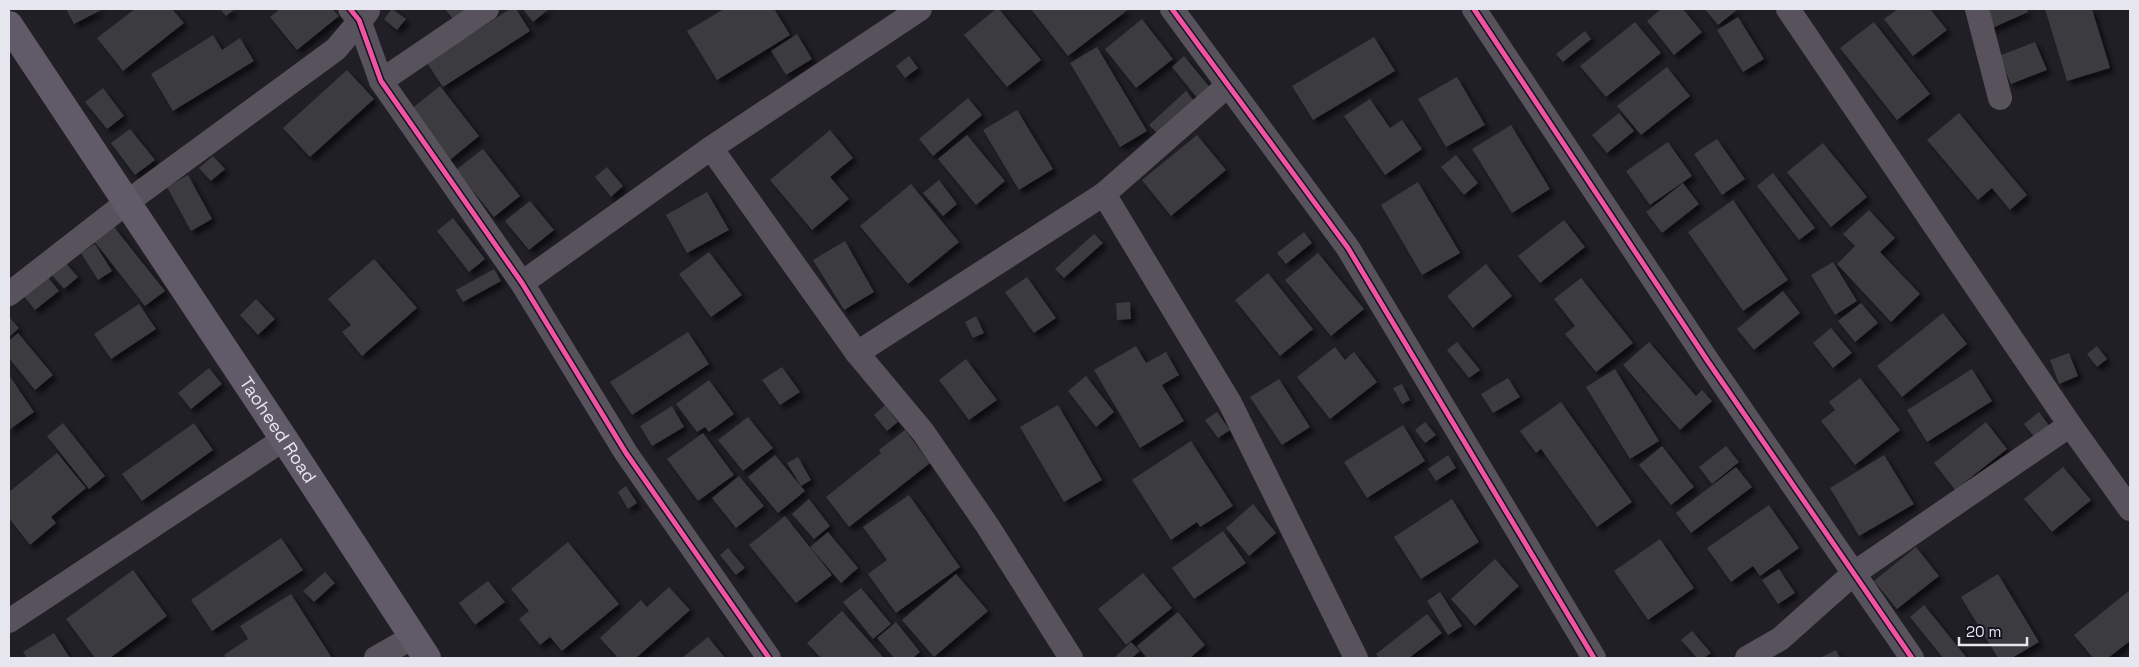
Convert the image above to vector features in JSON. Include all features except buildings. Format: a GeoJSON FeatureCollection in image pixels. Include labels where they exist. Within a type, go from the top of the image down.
{"type":"FeatureCollection","features":[{"type":"Feature","properties":{"kind":"main road","name":"Taoheed Road"},"geometry":{"type":"LineString","coordinates":[[9,25],[126,204],[284,439],[420,648]]}},
{"type":"Feature","properties":{"kind":"street"},"geometry":{"type":"LineString","coordinates":[[381,81],[487,9]]}},
{"type":"Feature","properties":{"kind":"street"},"geometry":{"type":"LineString","coordinates":[[522,283],[711,148],[920,9]]}},
{"type":"Feature","properties":{"kind":"street"},"geometry":{"type":"LineString","coordinates":[[1172,9],[1348,248],[1594,658]]}},
{"type":"Feature","properties":{"kind":"street"},"geometry":{"type":"LineString","coordinates":[[1474,9],[1709,363],[1912,658]]}},
{"type":"Feature","properties":{"kind":"street"},"geometry":{"type":"LineString","coordinates":[[1788,9],[2070,425],[2130,509]]}},
{"type":"Feature","properties":{"kind":"street"},"geometry":{"type":"LineString","coordinates":[[1977,9],[2000,98]]}},
{"type":"Feature","properties":{"kind":"street"},"geometry":{"type":"LineString","coordinates":[[360,12],[381,81],[522,283],[626,453],[769,658]]}},
{"type":"Feature","properties":{"kind":"street"},"geometry":{"type":"LineString","coordinates":[[9,294],[126,204],[336,49],[360,12]]}},
{"type":"Feature","properties":{"kind":"street"},"geometry":{"type":"LineString","coordinates":[[857,353],[1104,194],[1227,86]]}},
{"type":"Feature","properties":{"kind":"street"},"geometry":{"type":"LineString","coordinates":[[711,148],[857,353],[923,432],[988,525],[1071,658]]}},
{"type":"Feature","properties":{"kind":"street"},"geometry":{"type":"LineString","coordinates":[[1104,194],[1230,403],[1356,658]]}},
{"type":"Feature","properties":{"kind":"street"},"geometry":{"type":"LineString","coordinates":[[1747,658],[1780,639],[1853,574],[2070,425]]}},
{"type":"Feature","properties":{"kind":"street"},"geometry":{"type":"LineString","coordinates":[[9,621],[284,439]]}},
{"type":"Feature","properties":{"kind":"street"},"geometry":{"type":"LineString","coordinates":[[376,658],[420,648]]}},
{"type":"Feature","properties":{"kind":"cycle path"},"geometry":{"type":"LineString","coordinates":[[350,9],[359,20],[381,81],[522,283],[626,453],[769,658]]}},
{"type":"Feature","properties":{"kind":"cycle path"},"geometry":{"type":"LineString","coordinates":[[1172,9],[1348,248],[1594,658]]}},
{"type":"Feature","properties":{"kind":"cycle path"},"geometry":{"type":"LineString","coordinates":[[1474,9],[1709,363],[1912,658]]}}]}
